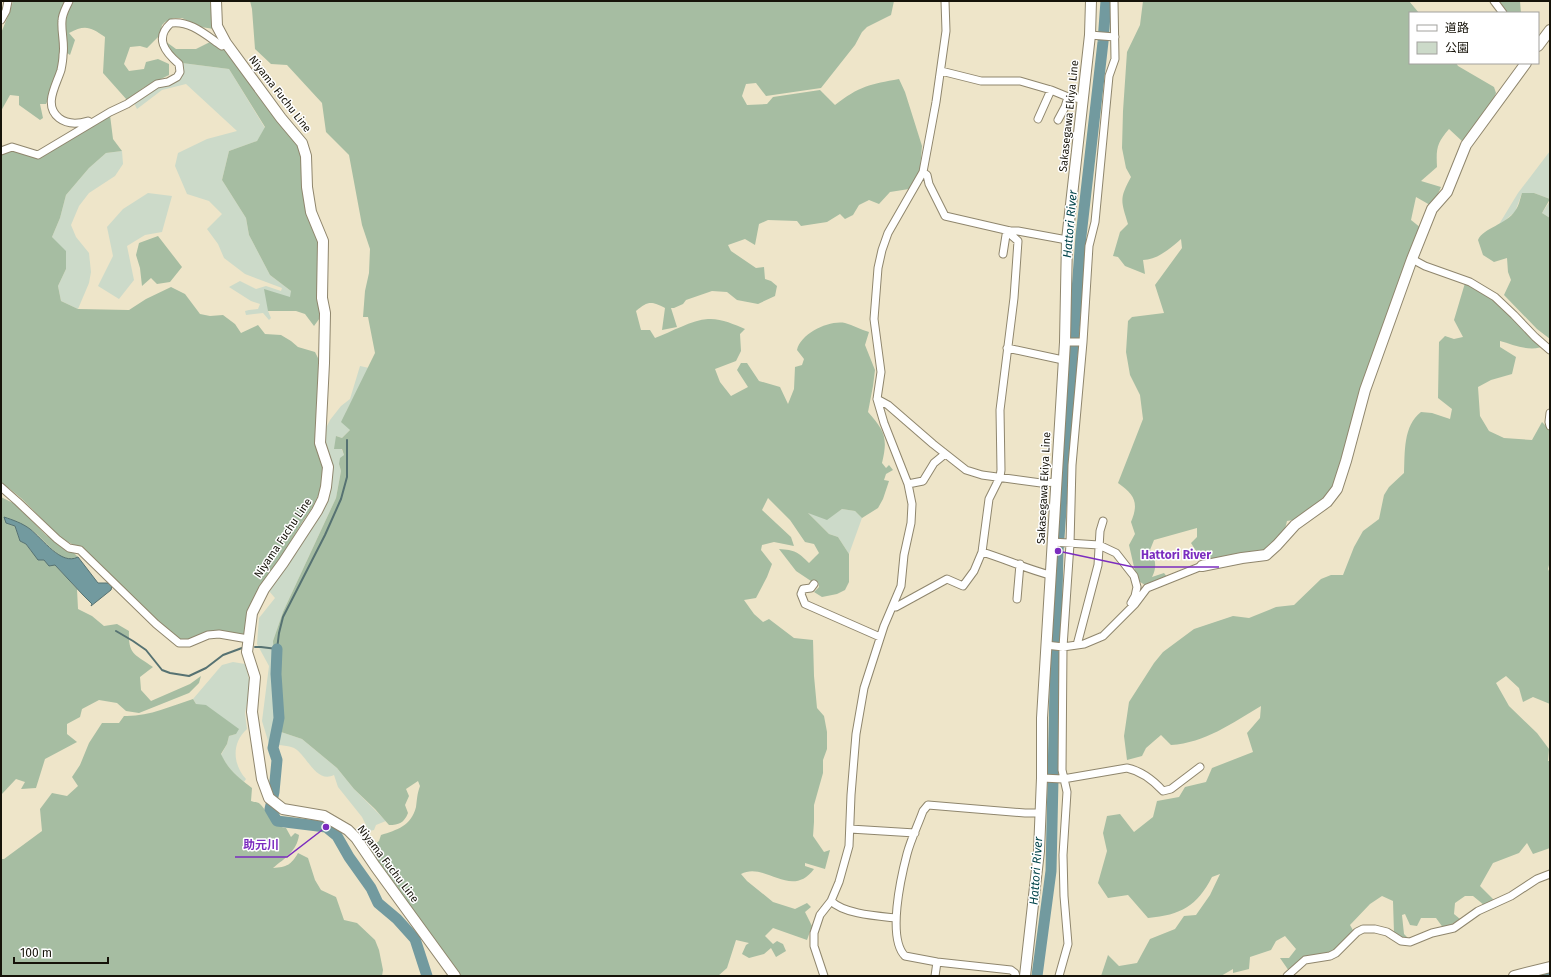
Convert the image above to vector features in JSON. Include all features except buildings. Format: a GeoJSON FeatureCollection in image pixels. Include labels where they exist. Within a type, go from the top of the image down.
{"type":"FeatureCollection","features":[{"type":"Feature","properties":{"kind":"main road","name":"Niyama Fuchu Line"},"geometry":{"type":"LineString","coordinates":[[216,1],[217,26],[226,43],[281,118],[302,143],[306,156],[307,187],[311,212],[323,241],[322,298],[325,313],[320,443],[328,467],[326,487],[323,499],[283,563],[264,589],[255,604],[252,613],[247,652],[255,676],[252,712],[262,779],[272,801],[283,809],[324,816],[348,830],[356,838],[455,976]]}},
{"type":"Feature","properties":{"kind":"main road","name":"Sakasegawa Ekiya Line"},"geometry":{"type":"LineString","coordinates":[[1025,976],[1035,891],[1040,813],[1044,778],[1042,718],[1048,645],[1050,575],[1054,542],[1063,360],[1067,342],[1067,240],[1092,35],[1091,1]]}},
{"type":"Feature","properties":{"kind":"main road"},"geometry":{"type":"LineString","coordinates":[[1542,40],[1550,30]]}},
{"type":"Feature","properties":{"kind":"main road"},"geometry":{"type":"LineString","coordinates":[[1202,566],[1266,555],[1277,545],[1295,524],[1327,502],[1337,489],[1365,390],[1412,259],[1432,209],[1447,192],[1466,145],[1525,64]]}},
{"type":"Feature","properties":{"kind":"main road"},"geometry":{"type":"LineString","coordinates":[[1514,976],[1550,967]]}},
{"type":"Feature","properties":{"kind":"street"},"geometry":{"type":"LineString","coordinates":[[1,20],[6,11],[8,1]]}},
{"type":"Feature","properties":{"kind":"street"},"geometry":{"type":"LineString","coordinates":[[69,1],[64,12],[62,22],[64,52],[61,69],[52,93],[52,110],[63,121],[76,124],[88,121],[91,123]]}},
{"type":"Feature","properties":{"kind":"street"},"geometry":{"type":"LineString","coordinates":[[824,976],[814,946],[814,933],[820,915],[831,901],[849,846],[856,734],[864,688],[880,637],[901,586],[904,555],[911,523],[912,504],[908,484],[884,423],[877,398],[881,372],[874,319],[878,268],[888,233],[923,172],[941,71],[946,31],[946,1]]}},
{"type":"Feature","properties":{"kind":"street"},"geometry":{"type":"LineString","coordinates":[[1059,976],[1068,944],[1064,896],[1067,792],[1060,779],[1062,770],[1062,647],[1072,465],[1083,342],[1089,246],[1095,222],[1109,76],[1115,59],[1113,37],[1114,1]]}},
{"type":"Feature","properties":{"kind":"street"},"geometry":{"type":"LineString","coordinates":[[1494,1],[1502,12]]}},
{"type":"Feature","properties":{"kind":"street"},"geometry":{"type":"LineString","coordinates":[[1,151],[12,148],[38,155],[91,123],[127,104],[157,84],[168,82],[177,77],[180,72],[179,64],[170,57],[163,44],[165,28],[171,23],[185,23],[194,27],[222,46],[226,43]]}},
{"type":"Feature","properties":{"kind":"street"},"geometry":{"type":"LineString","coordinates":[[1092,35],[1113,37]]}},
{"type":"Feature","properties":{"kind":"street"},"geometry":{"type":"LineString","coordinates":[[941,71],[981,81],[1020,81],[1051,90],[1068,97],[1083,100]]}},
{"type":"Feature","properties":{"kind":"street"},"geometry":{"type":"LineString","coordinates":[[1038,119],[1051,90]]}},
{"type":"Feature","properties":{"kind":"street"},"geometry":{"type":"LineString","coordinates":[[1058,120],[1065,107],[1068,97]]}},
{"type":"Feature","properties":{"kind":"street"},"geometry":{"type":"LineString","coordinates":[[923,172],[945,216],[1010,231],[1018,231],[1067,240]]}},
{"type":"Feature","properties":{"kind":"street"},"geometry":{"type":"LineString","coordinates":[[1003,254],[1006,235],[1010,231]]}},
{"type":"Feature","properties":{"kind":"street"},"geometry":{"type":"LineString","coordinates":[[894,606],[896,607],[947,579],[963,586],[974,571],[982,552],[990,499],[1000,477],[1000,410],[1014,298],[1018,241],[1010,234],[1010,231]]}},
{"type":"Feature","properties":{"kind":"street"},"geometry":{"type":"LineString","coordinates":[[1412,259],[1425,266],[1470,282],[1495,297],[1535,338],[1550,350]]}},
{"type":"Feature","properties":{"kind":"street"},"geometry":{"type":"LineString","coordinates":[[1067,342],[1083,342]]}},
{"type":"Feature","properties":{"kind":"street"},"geometry":{"type":"LineString","coordinates":[[1007,348],[1063,360]]}},
{"type":"Feature","properties":{"kind":"street"},"geometry":{"type":"LineString","coordinates":[[877,398],[888,405],[966,470],[982,475],[1041,483],[1056,482]]}},
{"type":"Feature","properties":{"kind":"street"},"geometry":{"type":"LineString","coordinates":[[1550,413],[1550,426]]}},
{"type":"Feature","properties":{"kind":"street"},"geometry":{"type":"LineString","coordinates":[[908,484],[923,481],[934,463],[945,454]]}},
{"type":"Feature","properties":{"kind":"street"},"geometry":{"type":"LineString","coordinates":[[1,487],[57,539],[69,548],[80,550],[156,624],[179,643],[189,643],[208,635],[219,634],[248,639]]}},
{"type":"Feature","properties":{"kind":"street"},"geometry":{"type":"LineString","coordinates":[[1077,645],[1098,565],[1100,531],[1103,521]]}},
{"type":"Feature","properties":{"kind":"street"},"geometry":{"type":"LineString","coordinates":[[1054,542],[1099,546],[1116,553],[1134,576],[1137,587],[1135,596],[1124,614]]}},
{"type":"Feature","properties":{"kind":"street"},"geometry":{"type":"LineString","coordinates":[[982,552],[1020,564],[1037,572],[1050,575]]}},
{"type":"Feature","properties":{"kind":"street"},"geometry":{"type":"LineString","coordinates":[[1017,599],[1020,564]]}},
{"type":"Feature","properties":{"kind":"street"},"geometry":{"type":"LineString","coordinates":[[1048,645],[1062,647],[1077,645],[1103,636],[1135,604],[1147,588],[1202,566]]}},
{"type":"Feature","properties":{"kind":"street"},"geometry":{"type":"LineString","coordinates":[[814,584],[811,588],[803,589],[801,594],[805,604],[880,637]]}},
{"type":"Feature","properties":{"kind":"street"},"geometry":{"type":"LineString","coordinates":[[1044,778],[1060,779],[1127,768],[1137,770],[1163,791],[1171,789],[1200,767]]}},
{"type":"Feature","properties":{"kind":"street"},"geometry":{"type":"LineString","coordinates":[[1016,976],[1015,972],[1011,970],[937,962],[905,956],[901,952],[898,943],[896,918],[907,854],[923,811],[928,805],[1040,813]]}},
{"type":"Feature","properties":{"kind":"street"},"geometry":{"type":"LineString","coordinates":[[850,828],[915,833]]}},
{"type":"Feature","properties":{"kind":"street"},"geometry":{"type":"LineString","coordinates":[[1286,976],[1305,960],[1330,956],[1336,953],[1357,932],[1363,929],[1375,929],[1387,932],[1401,941],[1410,942],[1432,933],[1454,928],[1478,911],[1511,896],[1537,879],[1550,874]]}},
{"type":"Feature","properties":{"kind":"street"},"geometry":{"type":"LineString","coordinates":[[831,901],[836,906],[864,914],[896,918]]}},
{"type":"Feature","properties":{"kind":"street"},"geometry":{"type":"LineString","coordinates":[[935,976],[937,962]]}},
{"type":"Feature","properties":{"kind":"green space"},"geometry":{"type":"Polygon","coordinates":[[[13,1],[66,1],[60,21],[60,59],[57,73],[54,86],[46,104],[40,104],[43,118],[40,120],[19,105],[19,96],[10,95],[1,111],[1,33],[13,1]]]}},
{"type":"Feature","properties":{"kind":"green space"},"geometry":{"type":"Polygon","coordinates":[[[71,1],[213,1],[214,29],[201,27],[182,18],[174,18],[162,25],[160,35],[147,48],[140,46],[130,47],[124,64],[129,71],[144,69],[146,62],[158,59],[169,64],[169,75],[143,88],[127,100],[103,73],[105,37],[92,29],[79,28],[69,33],[75,40],[70,55],[66,52],[65,19],[71,1]]]}},
{"type":"Feature","properties":{"kind":"green space"},"geometry":{"type":"Polygon","coordinates":[[[250,1],[894,1],[891,15],[867,27],[862,32],[855,45],[821,88],[766,96],[756,83],[746,84],[742,96],[747,105],[767,104],[773,97],[820,90],[835,105],[858,90],[881,82],[899,79],[905,92],[922,146],[920,170],[909,189],[890,192],[879,204],[869,200],[859,205],[853,215],[845,219],[840,214],[827,222],[801,226],[797,221],[768,220],[759,224],[755,245],[745,239],[728,245],[731,251],[756,268],[764,267],[765,279],[771,281],[777,286],[775,296],[758,304],[737,300],[727,292],[712,291],[686,300],[683,304],[671,308],[677,327],[662,330],[665,308],[650,303],[644,305],[636,311],[641,330],[650,330],[655,338],[688,324],[708,319],[722,320],[745,329],[740,334],[741,351],[736,361],[715,369],[720,382],[731,396],[748,387],[737,370],[741,363],[747,363],[759,381],[780,387],[788,404],[794,389],[795,367],[802,365],[804,359],[797,350],[804,338],[816,329],[839,323],[845,323],[869,332],[865,345],[875,370],[868,412],[878,424],[884,435],[885,447],[882,463],[886,468],[889,465],[893,470],[886,474],[884,480],[889,481],[883,499],[878,508],[862,518],[855,511],[842,509],[827,520],[808,513],[829,534],[838,537],[849,554],[849,582],[845,590],[837,594],[822,597],[814,592],[819,587],[818,582],[811,581],[796,571],[779,549],[796,552],[809,563],[819,553],[814,544],[805,542],[790,520],[768,498],[762,510],[791,537],[794,546],[774,542],[762,545],[761,550],[772,564],[756,598],[744,600],[754,614],[763,622],[769,619],[794,638],[813,640],[817,708],[824,716],[827,732],[827,749],[823,760],[823,773],[814,805],[813,836],[824,852],[830,850],[825,869],[805,863],[805,866],[814,869],[805,878],[796,881],[787,881],[759,872],[750,871],[741,874],[747,881],[773,902],[795,909],[807,903],[811,907],[805,912],[812,926],[807,940],[773,928],[765,936],[773,944],[777,941],[783,944],[786,951],[776,957],[771,948],[764,954],[749,958],[742,954],[746,945],[749,943],[736,940],[727,968],[718,976],[458,976],[367,850],[379,841],[381,835],[398,829],[411,819],[416,807],[420,786],[418,781],[406,789],[409,796],[405,805],[408,813],[405,819],[396,825],[389,825],[354,789],[337,768],[302,739],[281,732],[276,703],[273,641],[283,612],[336,498],[341,471],[339,464],[340,458],[344,455],[342,449],[334,449],[336,436],[342,438],[350,430],[341,422],[375,353],[368,317],[363,317],[365,291],[369,273],[370,249],[362,225],[349,155],[326,132],[322,103],[287,65],[271,64],[255,49],[250,1]]]}},
{"type":"Feature","properties":{"kind":"green space"},"geometry":{"type":"Polygon","coordinates":[[[1143,1],[1409,1],[1418,12],[1409,12],[1409,64],[1457,64],[1494,87],[1496,93],[1492,103],[1463,142],[1449,129],[1438,146],[1437,167],[1421,181],[1441,187],[1437,196],[1430,205],[1416,197],[1411,220],[1421,228],[1329,494],[1299,519],[1287,521],[1285,529],[1267,551],[1203,562],[1191,543],[1197,537],[1197,528],[1154,540],[1150,550],[1154,557],[1155,564],[1155,570],[1152,577],[1164,573],[1167,577],[1145,585],[1137,580],[1129,545],[1135,534],[1131,522],[1135,510],[1134,500],[1128,491],[1118,483],[1143,419],[1140,395],[1130,375],[1126,352],[1128,321],[1132,317],[1164,313],[1155,285],[1182,248],[1181,239],[1159,256],[1143,260],[1145,274],[1125,266],[1118,257],[1113,256],[1120,232],[1128,224],[1122,200],[1124,190],[1131,177],[1126,168],[1122,148],[1123,111],[1127,52],[1140,25],[1143,1]]]}},
{"type":"Feature","properties":{"kind":"green space"},"geometry":{"type":"Polygon","coordinates":[[[1497,1],[1520,1],[1521,12],[1504,12],[1497,1]]]}},
{"type":"Feature","properties":{"kind":"green space"},"geometry":{"type":"Polygon","coordinates":[[[165,41],[176,49],[196,49],[212,41],[228,51],[297,140],[320,249],[322,315],[314,326],[305,314],[296,311],[268,311],[264,289],[290,297],[291,291],[270,275],[249,235],[246,218],[222,180],[229,151],[257,141],[265,127],[229,69],[182,63],[165,41]]]}},
{"type":"Feature","properties":{"kind":"green space"},"geometry":{"type":"Polygon","coordinates":[[[182,63],[229,69],[265,128],[257,141],[229,151],[222,180],[246,218],[249,235],[270,275],[291,291],[291,297],[268,311],[271,318],[269,320],[263,313],[246,315],[245,311],[258,309],[260,304],[251,301],[229,287],[240,281],[256,289],[266,286],[281,291],[282,288],[245,274],[224,258],[218,244],[207,229],[222,214],[209,201],[187,194],[175,166],[178,153],[207,139],[237,131],[186,84],[162,90],[137,109],[134,103],[154,89],[182,75],[184,70],[182,63]]]}},
{"type":"Feature","properties":{"kind":"green space"},"geometry":{"type":"Polygon","coordinates":[[[110,115],[113,139],[122,151],[106,153],[89,168],[66,195],[60,218],[52,237],[66,251],[66,269],[58,286],[61,301],[78,309],[129,310],[146,299],[171,287],[185,294],[200,314],[210,316],[223,315],[235,324],[241,333],[258,325],[265,334],[281,335],[298,347],[315,352],[321,364],[325,482],[312,508],[260,591],[244,636],[220,632],[190,641],[180,641],[134,602],[81,549],[61,538],[22,499],[1,484],[1,153],[11,149],[39,157],[110,115]]]}},
{"type":"Feature","properties":{"kind":"green space"},"geometry":{"type":"Polygon","coordinates":[[[122,151],[123,164],[115,176],[89,193],[79,206],[71,225],[76,237],[89,253],[91,272],[89,283],[78,309],[61,301],[58,286],[66,269],[52,237],[60,218],[66,195],[89,168],[106,153],[122,151]]]}},
{"type":"Feature","properties":{"kind":"green space"},"geometry":{"type":"Polygon","coordinates":[[[1550,151],[1550,199],[1534,193],[1522,193],[1515,212],[1498,226],[1518,193],[1550,151]]]}},
{"type":"Feature","properties":{"kind":"green space"},"geometry":{"type":"Polygon","coordinates":[[[148,193],[172,196],[162,232],[145,235],[127,246],[134,280],[119,299],[98,286],[113,256],[107,227],[123,209],[148,193]]]}},
{"type":"Feature","properties":{"kind":"green space"},"geometry":{"type":"Polygon","coordinates":[[[1522,193],[1534,193],[1550,199],[1542,213],[1550,218],[1550,339],[1537,329],[1504,295],[1511,280],[1508,272],[1507,258],[1494,262],[1483,255],[1478,240],[1485,232],[1507,219],[1515,211],[1518,207],[1522,193]]]}},
{"type":"Feature","properties":{"kind":"green space"},"geometry":{"type":"Polygon","coordinates":[[[1550,201],[1550,218],[1542,213],[1550,201]]]}},
{"type":"Feature","properties":{"kind":"green space"},"geometry":{"type":"Polygon","coordinates":[[[158,236],[182,267],[170,282],[157,284],[151,278],[142,286],[140,268],[136,255],[139,243],[158,236]]]}},
{"type":"Feature","properties":{"kind":"green space"},"geometry":{"type":"Polygon","coordinates":[[[1465,283],[1485,287],[1500,299],[1547,344],[1542,347],[1524,348],[1500,341],[1500,347],[1516,357],[1512,374],[1491,380],[1478,387],[1480,416],[1489,431],[1504,438],[1532,440],[1542,422],[1550,430],[1550,561],[1548,569],[1550,573],[1550,704],[1533,697],[1523,702],[1519,688],[1506,676],[1496,683],[1509,706],[1537,733],[1549,749],[1550,848],[1533,854],[1527,843],[1519,853],[1493,863],[1480,886],[1494,900],[1484,905],[1473,896],[1465,896],[1455,903],[1454,914],[1460,919],[1444,929],[1436,918],[1421,918],[1417,926],[1410,925],[1405,914],[1402,915],[1404,934],[1408,938],[1403,939],[1394,933],[1393,901],[1382,896],[1370,904],[1350,925],[1354,932],[1330,955],[1319,957],[1289,971],[1280,958],[1289,958],[1296,949],[1285,936],[1276,941],[1271,950],[1250,957],[1249,969],[1233,973],[1233,969],[1221,976],[1101,976],[1108,955],[1119,966],[1137,963],[1150,939],[1175,929],[1184,916],[1196,915],[1210,895],[1220,874],[1212,877],[1194,902],[1179,911],[1160,917],[1148,918],[1128,895],[1108,898],[1098,883],[1107,851],[1103,833],[1107,816],[1120,814],[1134,832],[1153,817],[1157,801],[1179,797],[1185,787],[1206,782],[1212,768],[1253,752],[1247,733],[1260,718],[1261,706],[1218,731],[1195,740],[1171,745],[1161,735],[1146,748],[1142,756],[1127,760],[1124,736],[1129,702],[1154,663],[1163,652],[1194,629],[1233,616],[1249,618],[1276,607],[1294,605],[1321,579],[1331,575],[1343,575],[1354,547],[1363,531],[1379,519],[1384,495],[1389,487],[1404,473],[1406,440],[1411,424],[1415,418],[1421,412],[1432,413],[1450,419],[1452,409],[1438,398],[1439,342],[1445,336],[1454,339],[1463,337],[1454,320],[1465,283]]]}},
{"type":"Feature","properties":{"kind":"green space"},"geometry":{"type":"Polygon","coordinates":[[[360,366],[369,368],[346,412],[350,430],[342,438],[336,436],[344,455],[339,464],[341,471],[336,498],[283,612],[273,641],[276,703],[281,732],[302,739],[337,768],[354,789],[386,821],[376,825],[374,830],[369,831],[362,817],[338,787],[334,775],[328,777],[322,776],[312,768],[294,748],[269,744],[262,721],[269,666],[257,644],[259,618],[275,598],[269,591],[287,560],[328,498],[333,474],[324,445],[324,429],[341,406],[350,399],[360,366]]]}},
{"type":"Feature","properties":{"kind":"green space"},"geometry":{"type":"Polygon","coordinates":[[[1,497],[15,504],[46,535],[72,551],[78,557],[71,559],[65,558],[52,550],[30,529],[6,523],[15,526],[20,541],[26,544],[31,551],[55,565],[77,589],[78,609],[92,616],[104,626],[117,624],[129,631],[131,650],[153,667],[140,677],[141,690],[151,701],[190,684],[201,676],[199,683],[189,693],[139,713],[126,711],[117,703],[99,700],[82,709],[80,717],[67,724],[67,734],[77,742],[45,759],[36,788],[21,789],[25,782],[16,779],[1,795],[1,497]]]}},
{"type":"Feature","properties":{"kind":"green space"},"geometry":{"type":"Polygon","coordinates":[[[842,509],[855,511],[862,518],[849,554],[838,537],[829,534],[807,512],[827,519],[842,509]]]}},
{"type":"Feature","properties":{"kind":"green space"},"geometry":{"type":"Polygon","coordinates":[[[233,662],[245,664],[249,679],[249,694],[245,713],[247,729],[238,741],[236,747],[236,761],[246,779],[244,782],[231,770],[221,755],[227,744],[229,736],[236,734],[196,704],[193,699],[222,665],[233,662]]]}},
{"type":"Feature","properties":{"kind":"green space"},"geometry":{"type":"Polygon","coordinates":[[[193,699],[196,704],[206,705],[239,729],[236,734],[229,736],[227,744],[221,754],[224,760],[234,773],[252,788],[251,801],[260,804],[274,822],[281,827],[286,828],[291,837],[295,833],[299,835],[296,846],[293,850],[273,868],[288,865],[298,853],[308,858],[315,880],[321,890],[336,897],[344,920],[357,923],[375,940],[379,950],[383,970],[382,976],[1,976],[1,859],[4,859],[42,831],[40,809],[52,793],[67,796],[78,786],[72,777],[80,765],[89,743],[102,723],[119,723],[124,716],[151,713],[193,699]]]}},
{"type":"Feature","properties":{"kind":"water"},"geometry":{"type":"Polygon","coordinates":[[[4,517],[27,527],[59,555],[72,559],[78,557],[98,583],[110,583],[112,586],[111,590],[91,606],[92,604],[55,565],[49,566],[44,560],[38,560],[26,544],[20,541],[15,526],[6,523],[4,517]]]}},
{"type":"Feature","properties":{"kind":"waterway","name":"Hattori River"},"geometry":{"type":"LineString","coordinates":[[1037,976],[1051,871],[1058,551],[1081,236],[1103,42],[1106,1]]}},
{"type":"Feature","properties":{"kind":"waterway"},"geometry":{"type":"LineString","coordinates":[[255,647],[277,649],[283,617],[325,535],[341,499],[347,477],[347,440]]}},
{"type":"Feature","properties":{"kind":"waterway"},"geometry":{"type":"LineString","coordinates":[[116,631],[146,650],[162,670],[189,676],[206,668],[223,655],[242,648]]}},
{"type":"Feature","properties":{"kind":"waterway"},"geometry":{"type":"LineString","coordinates":[[277,649],[276,674],[279,718],[273,748],[277,760],[274,792],[270,809],[277,821],[326,827],[337,836],[349,857],[371,888],[378,903],[397,919],[415,939],[427,976]]}},
{"type":"Feature","properties":{"kind":"waterway"},"geometry":{"type":"LineString","coordinates":[[1536,976],[1550,973]]}},
{"type":"Feature","properties":{"kind":"place","name":"Hattori River"},"geometry":{"type":"Point","coordinates":[1058,551]}},
{"type":"Feature","properties":{"kind":"place","name":"助元川"},"geometry":{"type":"Point","coordinates":[326,827]}}]}
